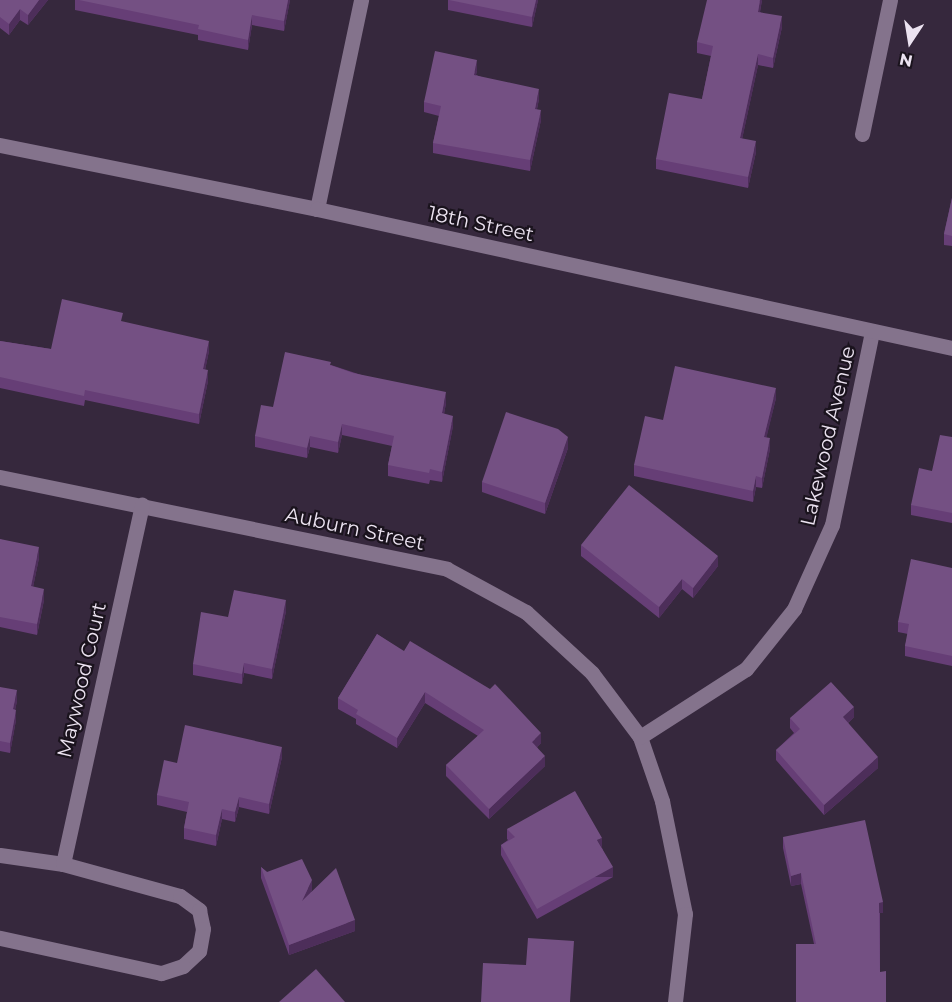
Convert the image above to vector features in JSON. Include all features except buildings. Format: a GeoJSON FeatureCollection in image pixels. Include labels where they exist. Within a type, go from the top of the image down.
{"type":"FeatureCollection","features":[{"type":"Feature","properties":{"kind":"street"},"geometry":{"type":"LineString","coordinates":[[317,209],[360,0]]}},
{"type":"Feature","properties":{"kind":"street"},"geometry":{"type":"LineString","coordinates":[[862,134],[890,0]]}},
{"type":"Feature","properties":{"kind":"street","name":"18th Street"},"geometry":{"type":"LineString","coordinates":[[0,145],[317,209],[952,348]]}},
{"type":"Feature","properties":{"kind":"street","name":"Lakewood Avenue"},"geometry":{"type":"LineString","coordinates":[[640,737],[746,669],[794,609],[832,525],[872,331]]}},
{"type":"Feature","properties":{"kind":"street","name":"Auburn Street"},"geometry":{"type":"LineString","coordinates":[[0,477],[447,569],[526,612],[592,673],[640,737]]}},
{"type":"Feature","properties":{"kind":"street","name":"Maywood Court"},"geometry":{"type":"LineString","coordinates":[[63,864],[142,506]]}},
{"type":"Feature","properties":{"kind":"street"},"geometry":{"type":"LineString","coordinates":[[640,737],[662,801],[685,914],[675,1002]]}},
{"type":"Feature","properties":{"kind":"street"},"geometry":{"type":"LineString","coordinates":[[0,855],[63,864],[180,896],[199,910],[203,929],[199,951],[183,966],[162,973],[0,938]]}}]}
